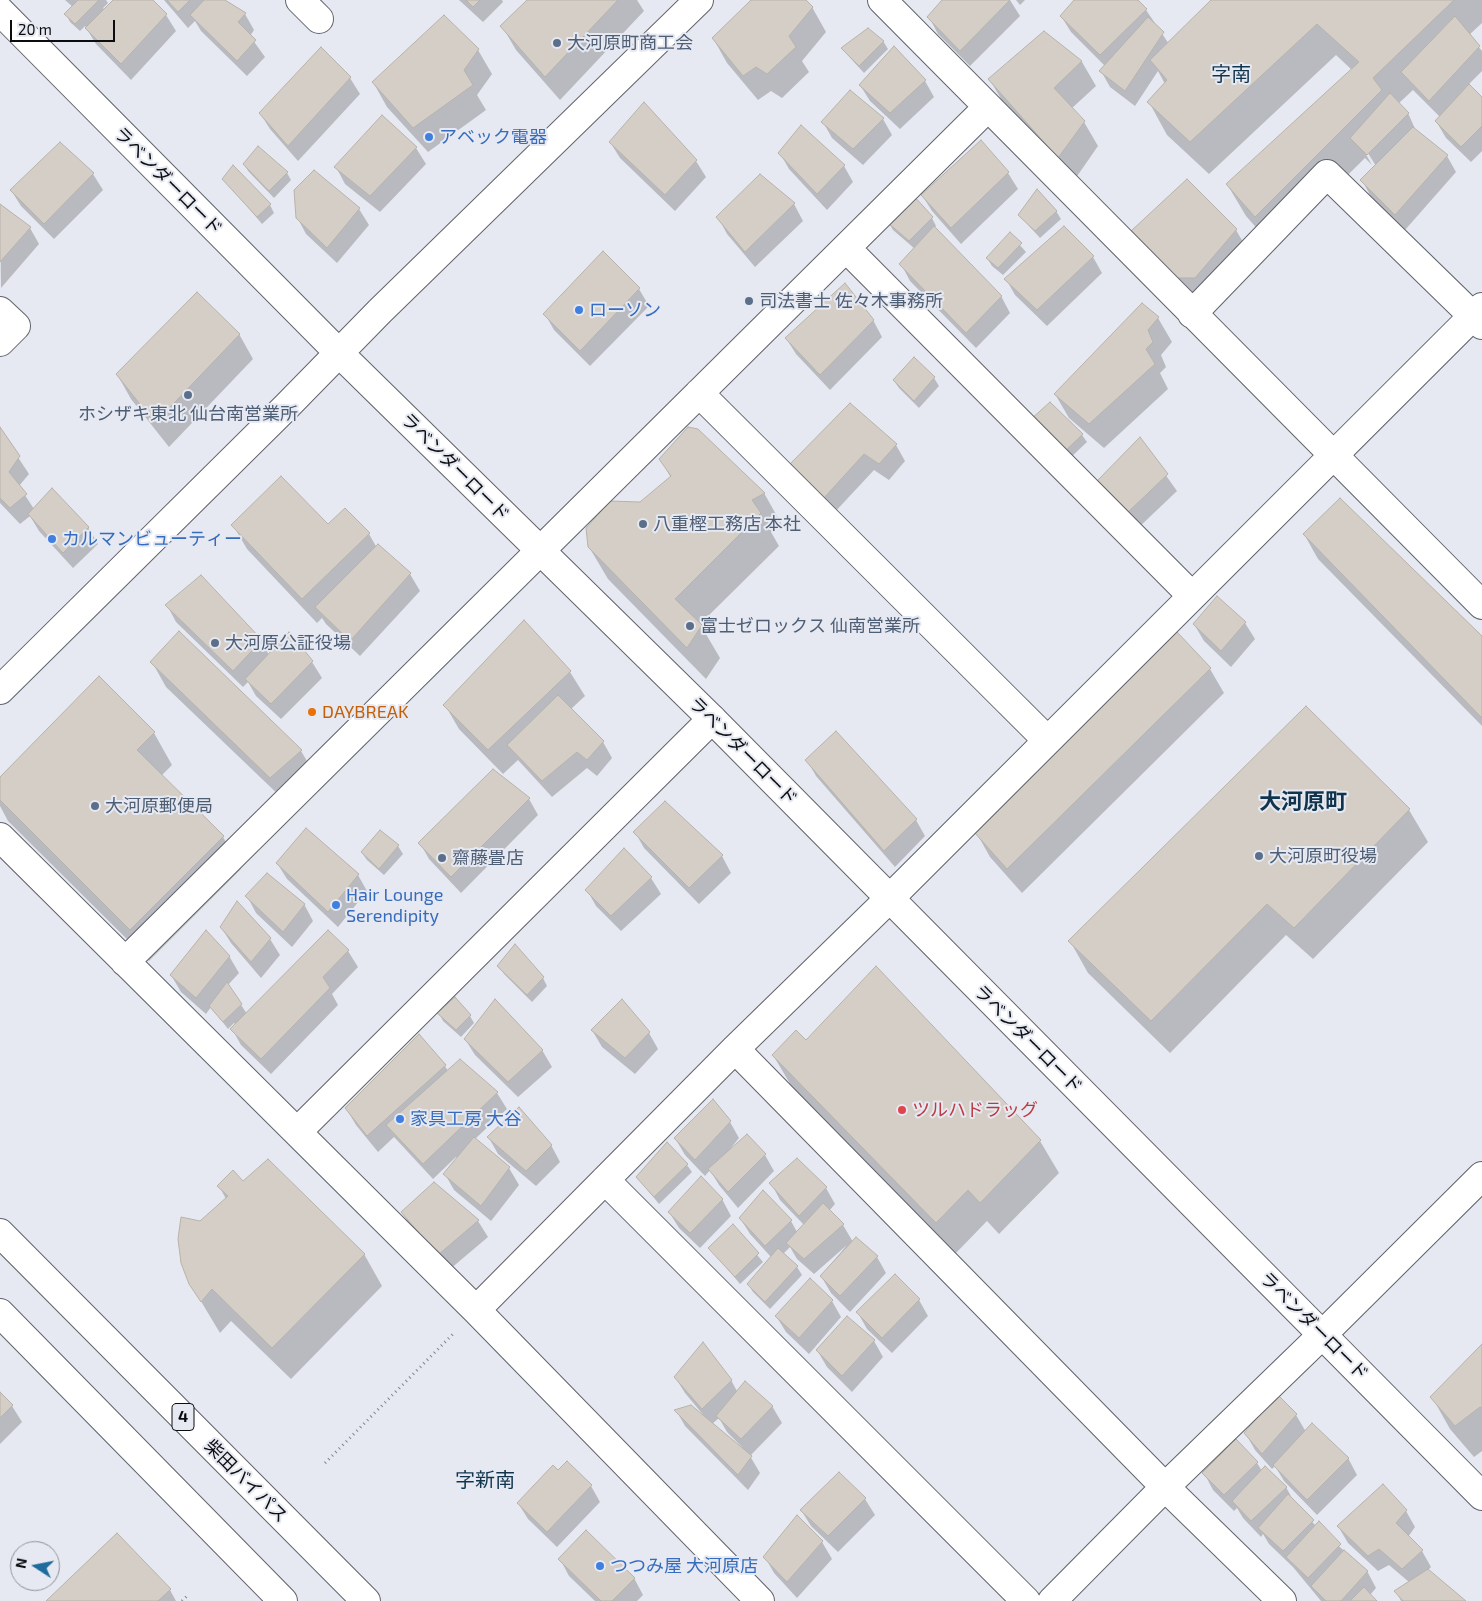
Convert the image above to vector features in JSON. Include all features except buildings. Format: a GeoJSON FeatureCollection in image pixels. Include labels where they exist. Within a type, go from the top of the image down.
{"type":"FeatureCollection","features":[{"type":"Feature","properties":{"kind":"main road"},"geometry":{"type":"LineString","coordinates":[[300,0],[319,20]]}},
{"type":"Feature","properties":{"kind":"main road"},"geometry":{"type":"LineString","coordinates":[[0,690],[339,353],[699,0]]}},
{"type":"Feature","properties":{"kind":"main road"},"geometry":{"type":"LineString","coordinates":[[882,0],[1332,456],[1482,605]]}},
{"type":"Feature","properties":{"kind":"main road","name":"ラベンダーロード"},"geometry":{"type":"LineString","coordinates":[[0,11],[339,353],[712,719],[1482,1496]]}},
{"type":"Feature","properties":{"kind":"main road"},"geometry":{"type":"LineString","coordinates":[[125,962],[988,108]]}},
{"type":"Feature","properties":{"kind":"main road"},"geometry":{"type":"LineString","coordinates":[[476,1310],[735,1049],[889,899],[1332,456],[1479,316],[1327,174],[1192,314]]}},
{"type":"Feature","properties":{"kind":"main road"},"geometry":{"type":"LineString","coordinates":[[846,248],[1192,596]]}},
{"type":"Feature","properties":{"kind":"main road"},"geometry":{"type":"LineString","coordinates":[[0,311],[16,326],[0,342]]}},
{"type":"Feature","properties":{"kind":"main road"},"geometry":{"type":"LineString","coordinates":[[699,393],[1047,740]]}},
{"type":"Feature","properties":{"kind":"main road"},"geometry":{"type":"LineString","coordinates":[[297,1132],[712,719]]}},
{"type":"Feature","properties":{"kind":"main road"},"geometry":{"type":"LineString","coordinates":[[0,837],[476,1310],[760,1601]]}},
{"type":"Feature","properties":{"kind":"main road"},"geometry":{"type":"LineString","coordinates":[[735,1049],[1165,1487],[1282,1601]]}},
{"type":"Feature","properties":{"kind":"main road"},"geometry":{"type":"LineString","coordinates":[[1052,1601],[1165,1487],[1482,1176]]}},
{"type":"Feature","properties":{"kind":"main road"},"geometry":{"type":"LineString","coordinates":[[605,1180],[1026,1601]]}},
{"type":"Feature","properties":{"kind":"main road","name":"柴田バイパス"},"geometry":{"type":"LineString","coordinates":[[0,1233],[366,1601]]}},
{"type":"Feature","properties":{"kind":"main road"},"geometry":{"type":"LineString","coordinates":[[0,1313],[283,1601]]}},
{"type":"Feature","properties":{"kind":"path"},"geometry":{"type":"LineString","coordinates":[[325,1463],[476,1310]]}},
{"type":"Feature","properties":{"kind":"path"},"geometry":{"type":"LineString","coordinates":[[182,1601],[186,1596]]}},
{"type":"Feature","properties":{"kind":"place","name":"大河原町商工会"},"geometry":{"type":"Point","coordinates":[557,43]}},
{"type":"Feature","properties":{"kind":"place","name":"アベック電器"},"geometry":{"type":"Point","coordinates":[429,137]}},
{"type":"Feature","properties":{"kind":"place","name":"司法書士 佐々木事務所"},"geometry":{"type":"Point","coordinates":[749,301]}},
{"type":"Feature","properties":{"kind":"place","name":"ローソン"},"geometry":{"type":"Point","coordinates":[579,310]}},
{"type":"Feature","properties":{"kind":"place","name":"ホシザキ東北 仙台南営業所"},"geometry":{"type":"Point","coordinates":[188,395]}},
{"type":"Feature","properties":{"kind":"place","name":"八重樫工務店 本社"},"geometry":{"type":"Point","coordinates":[643,524]}},
{"type":"Feature","properties":{"kind":"place","name":"カルマンビューティー"},"geometry":{"type":"Point","coordinates":[52,539]}},
{"type":"Feature","properties":{"kind":"place","name":"富士ゼロックス 仙南営業所"},"geometry":{"type":"Point","coordinates":[690,626]}},
{"type":"Feature","properties":{"kind":"place","name":"大河原公証役場"},"geometry":{"type":"Point","coordinates":[215,643]}},
{"type":"Feature","properties":{"kind":"place","name":"DAYBREAK"},"geometry":{"type":"Point","coordinates":[312,712]}},
{"type":"Feature","properties":{"kind":"place","name":"大河原郵便局"},"geometry":{"type":"Point","coordinates":[95,806]}},
{"type":"Feature","properties":{"kind":"place","name":"大河原町役場"},"geometry":{"type":"Point","coordinates":[1259,856]}},
{"type":"Feature","properties":{"kind":"place","name":"齋藤畳店"},"geometry":{"type":"Point","coordinates":[442,858]}},
{"type":"Feature","properties":{"kind":"place","name":"Hair Lounge Serendipity"},"geometry":{"type":"Point","coordinates":[336,905]}},
{"type":"Feature","properties":{"kind":"place","name":"ツルハドラッグ"},"geometry":{"type":"Point","coordinates":[902,1110]}},
{"type":"Feature","properties":{"kind":"place","name":"家具工房 大谷"},"geometry":{"type":"Point","coordinates":[400,1119]}},
{"type":"Feature","properties":{"kind":"place","name":"つつみ屋 大河原店"},"geometry":{"type":"Point","coordinates":[600,1566]}},
{"type":"Feature","properties":{"kind":"district","name":"字南"},"geometry":{"type":"Point","coordinates":[1231,74]}},
{"type":"Feature","properties":{"kind":"district","name":"大河原町"},"geometry":{"type":"Point","coordinates":[1303,802]}},
{"type":"Feature","properties":{"kind":"district","name":"字新南"},"geometry":{"type":"Point","coordinates":[485,1480]}}]}
